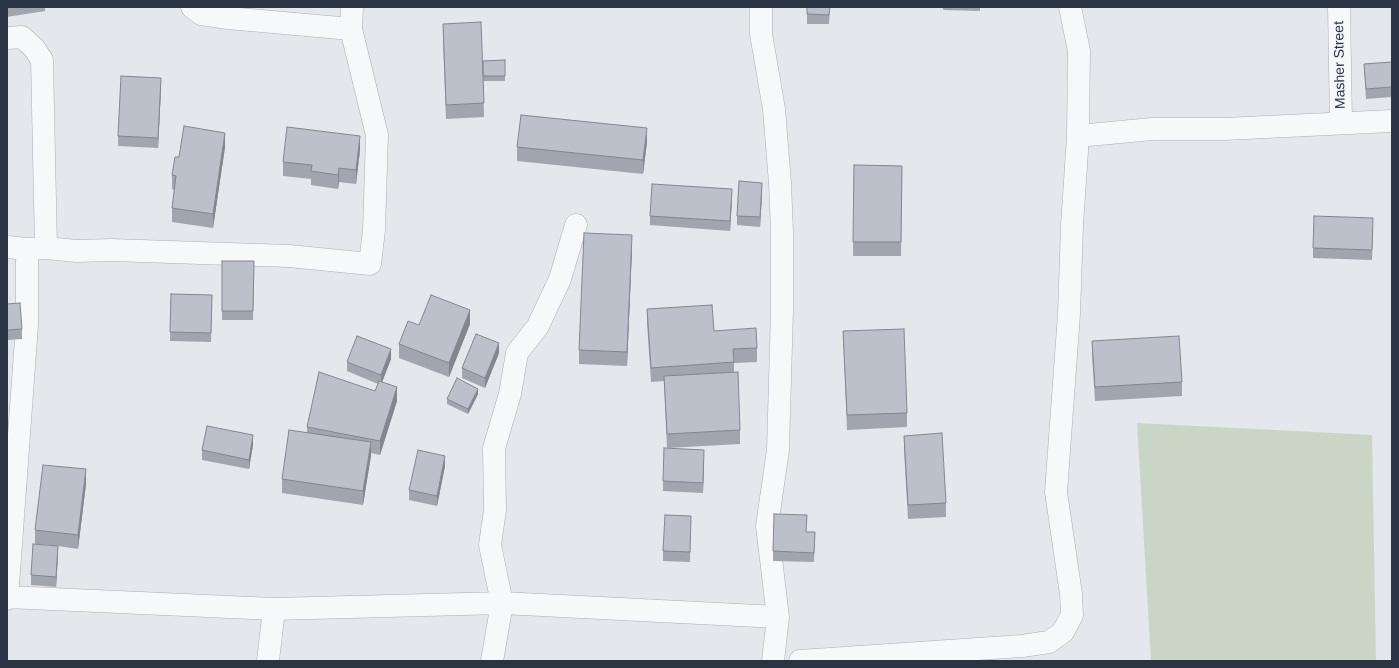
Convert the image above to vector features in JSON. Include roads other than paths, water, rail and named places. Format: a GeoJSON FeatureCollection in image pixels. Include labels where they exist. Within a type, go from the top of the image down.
{"type":"FeatureCollection","features":[{"type":"Feature","properties":{"kind":"street"},"geometry":{"type":"LineString","coordinates":[[192,7],[201,14],[228,18],[350,29]]}},
{"type":"Feature","properties":{"kind":"street"},"geometry":{"type":"LineString","coordinates":[[27,248],[77,251],[111,250],[289,256],[370,264],[374,230],[377,135],[350,29],[352,7]]}},
{"type":"Feature","properties":{"kind":"street"},"geometry":{"type":"LineString","coordinates":[[761,7],[761,34],[774,109],[782,232],[782,310],[778,450],[767,526],[778,617],[773,661]]}},
{"type":"Feature","properties":{"kind":"street"},"geometry":{"type":"LineString","coordinates":[[800,661],[1022,646],[1049,642],[1063,632],[1072,615],[1071,594],[1056,492],[1069,314],[1072,226],[1078,136],[1079,51],[1070,7]]}},
{"type":"Feature","properties":{"kind":"street","name":"Masher Street"},"geometry":{"type":"LineString","coordinates":[[1339,7],[1341,123]]}},
{"type":"Feature","properties":{"kind":"street"},"geometry":{"type":"LineString","coordinates":[[7,38],[22,37],[34,48],[42,60],[46,183],[27,248],[27,325],[7,597],[274,609],[502,603],[778,617]]}},
{"type":"Feature","properties":{"kind":"street"},"geometry":{"type":"LineString","coordinates":[[1078,136],[1152,129],[1224,129],[1392,121]]}},
{"type":"Feature","properties":{"kind":"street"},"geometry":{"type":"LineString","coordinates":[[492,661],[502,603],[490,545],[495,510],[494,448],[510,394],[517,353],[538,326],[560,279],[576,225]]}},
{"type":"Feature","properties":{"kind":"street"},"geometry":{"type":"LineString","coordinates":[[268,661],[274,609]]}}]}
